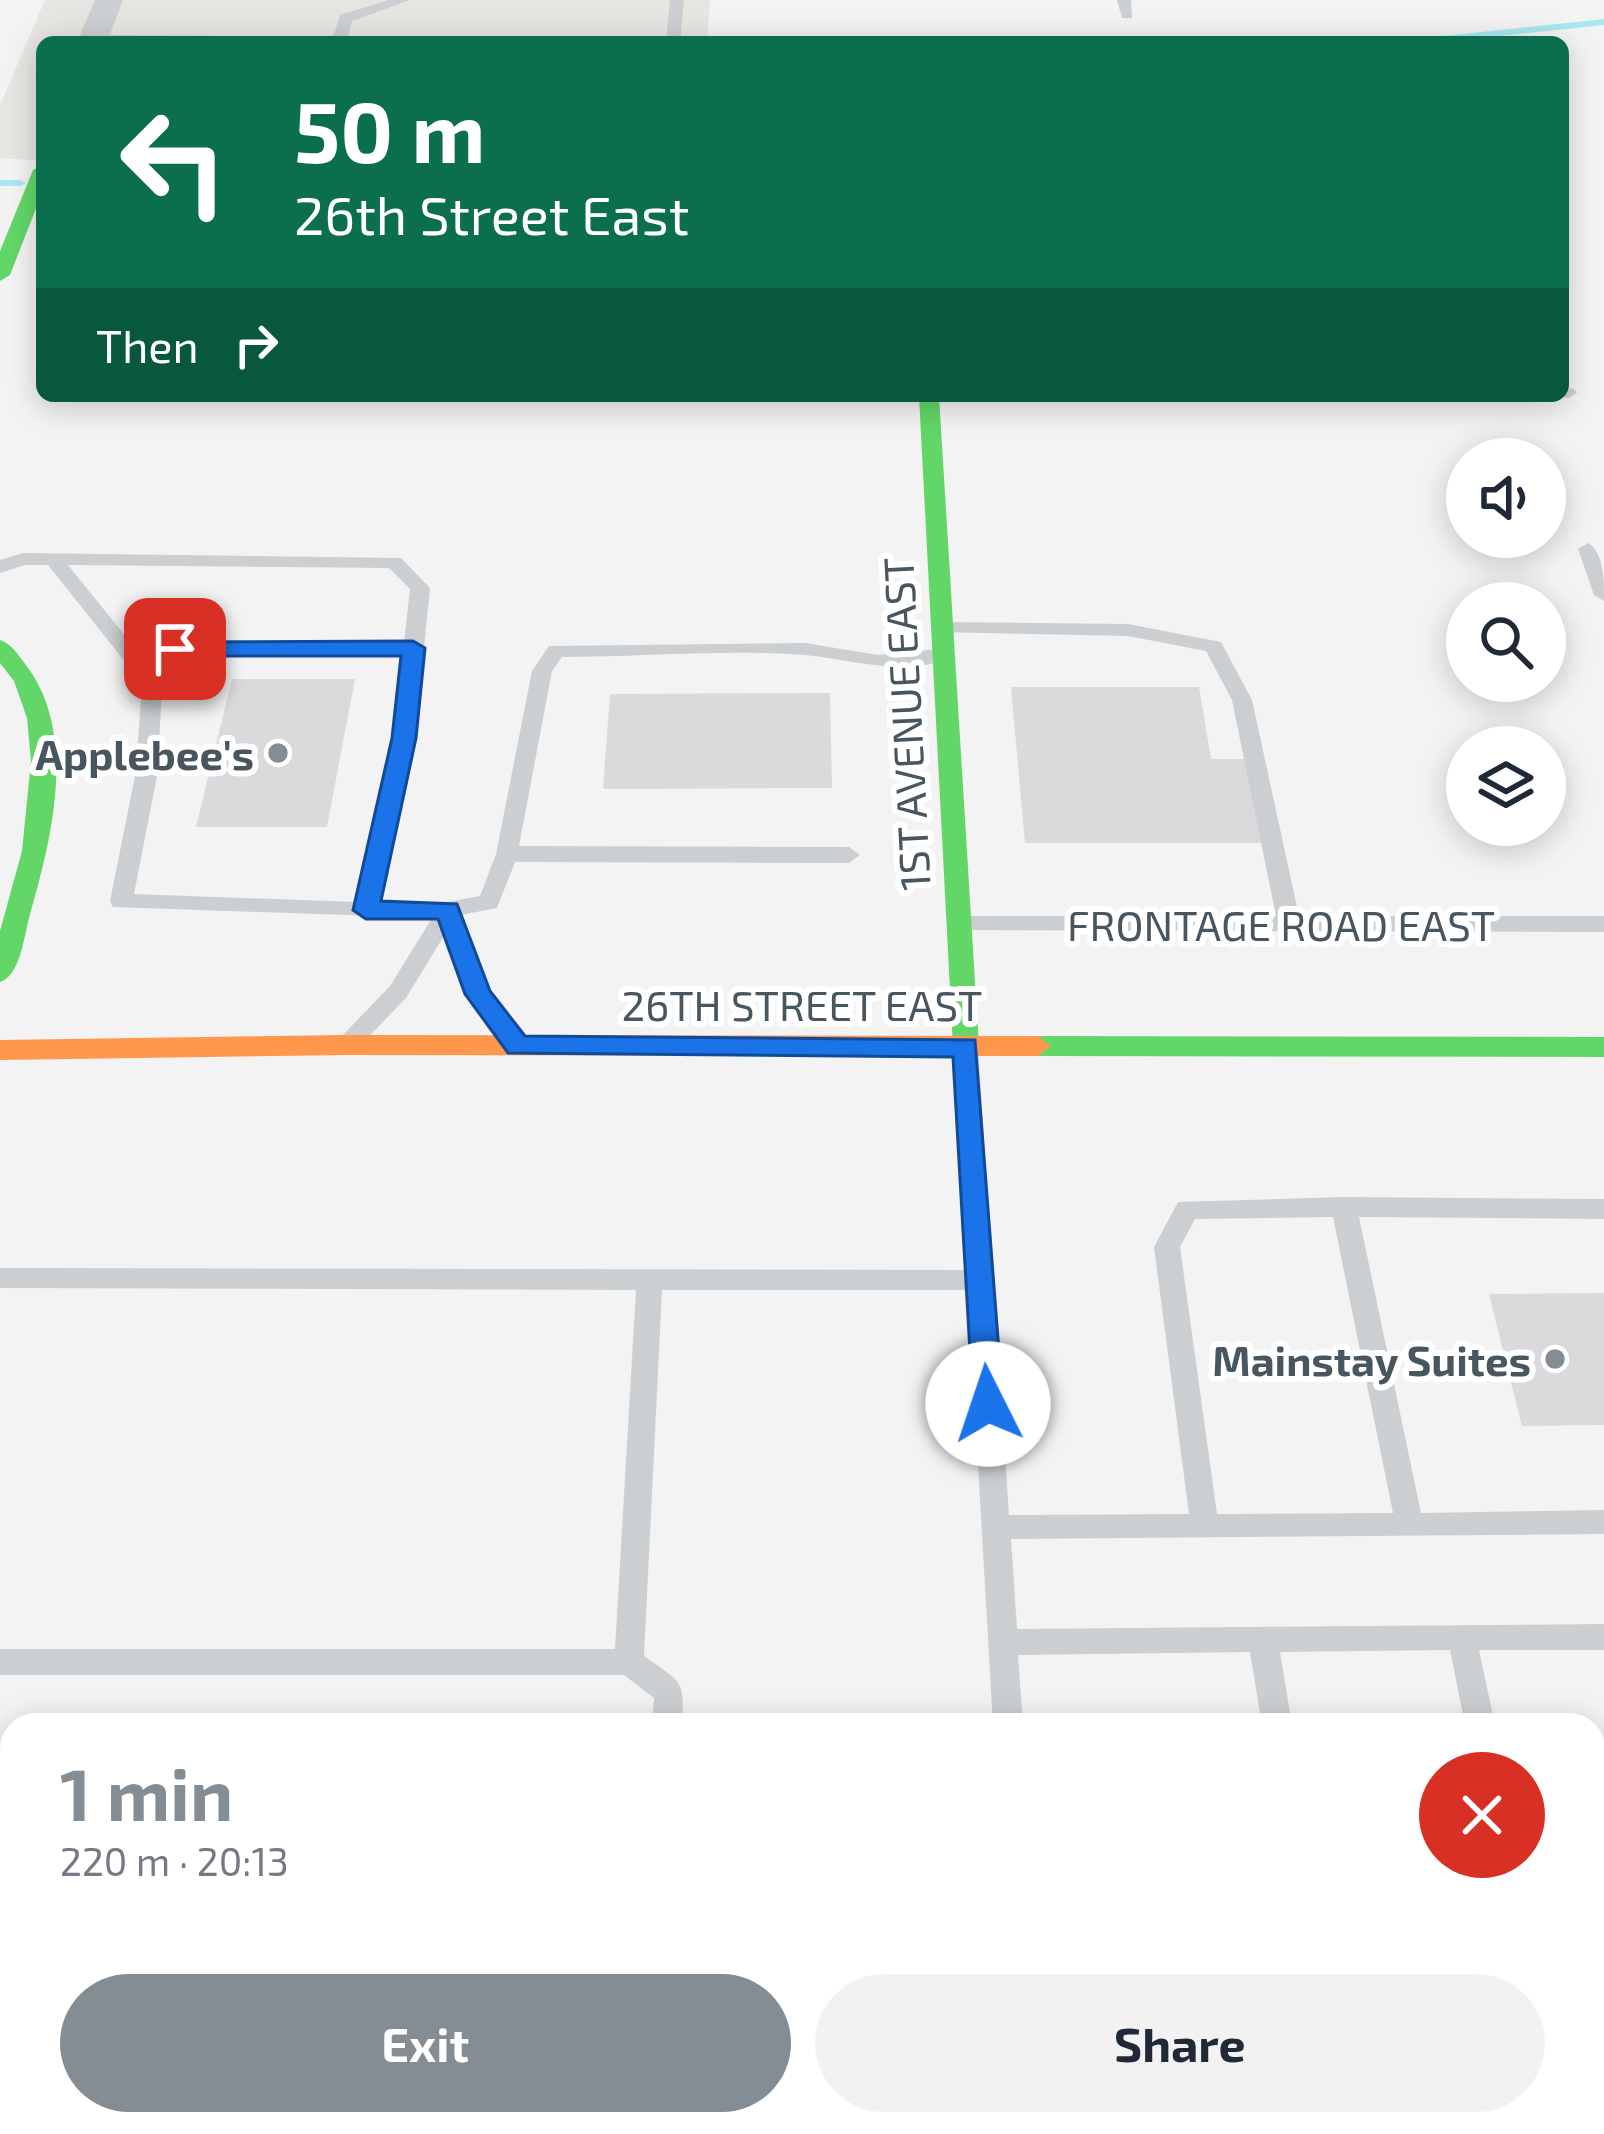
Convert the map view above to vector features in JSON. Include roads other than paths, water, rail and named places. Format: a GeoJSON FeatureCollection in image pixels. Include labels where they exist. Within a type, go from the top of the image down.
{"type":"FeatureCollection","features":[{"type":"Feature","properties":{"kind":"street"},"geometry":{"type":"LineString","coordinates":[[95,36],[109,0]]}},
{"type":"Feature","properties":{"kind":"street"},"geometry":{"type":"LineString","coordinates":[[0,274],[36,185]]}},
{"type":"Feature","properties":{"kind":"street","name":"1ST AVENUE EAST"},"geometry":{"type":"LineString","coordinates":[[929,402],[966,1047]]}},
{"type":"Feature","properties":{"kind":"street"},"geometry":{"type":"LineString","coordinates":[[0,647],[14,658],[37,714],[48,778],[25,891],[0,973]]}},
{"type":"Feature","properties":{"kind":"street","name":"26TH STREET EAST"},"geometry":{"type":"LineString","coordinates":[[0,1051],[347,1046],[1604,1047]]}},
{"type":"Feature","properties":{"kind":"lane"},"geometry":{"type":"LineString","coordinates":[[341,36],[345,18],[403,0]]}},
{"type":"Feature","properties":{"kind":"lane"},"geometry":{"type":"LineString","coordinates":[[674,36],[677,0]]}},
{"type":"Feature","properties":{"kind":"lane"},"geometry":{"type":"LineString","coordinates":[[1588,549],[1604,595]]}},
{"type":"Feature","properties":{"kind":"lane"},"geometry":{"type":"LineString","coordinates":[[0,567],[23,559],[394,562],[420,588],[404,738],[366,910]]}},
{"type":"Feature","properties":{"kind":"lane"},"geometry":{"type":"LineString","coordinates":[[53,559],[152,682],[147,771],[121,901],[366,910],[448,910],[489,902],[507,854],[542,671],[556,651],[805,650],[878,661],[941,642],[1128,630],[1214,646],[1242,700],[1289,923]]}},
{"type":"Feature","properties":{"kind":"lane"},"geometry":{"type":"LineString","coordinates":[[128,650],[413,648]]}},
{"type":"Feature","properties":{"kind":"lane"},"geometry":{"type":"LineString","coordinates":[[507,854],[849,855]]}},
{"type":"Feature","properties":{"kind":"lane"},"geometry":{"type":"LineString","coordinates":[[347,1046],[398,992],[448,910]]}},
{"type":"Feature","properties":{"kind":"lane"},"geometry":{"type":"LineString","coordinates":[[448,910],[478,994],[517,1046]]}},
{"type":"Feature","properties":{"kind":"lane","name":"FRONTAGE ROAD EAST"},"geometry":{"type":"LineString","coordinates":[[959,925],[1604,924]]}},
{"type":"Feature","properties":{"kind":"lane"},"geometry":{"type":"LineString","coordinates":[[966,1047],[1007,1713]]}},
{"type":"Feature","properties":{"kind":"lane"},"geometry":{"type":"LineString","coordinates":[[1344,1207],[1410,1525]]}},
{"type":"Feature","properties":{"kind":"lane"},"geometry":{"type":"LineString","coordinates":[[1205,1526],[1167,1247],[1187,1209],[1604,1209]]}},
{"type":"Feature","properties":{"kind":"lane"},"geometry":{"type":"LineString","coordinates":[[0,1278],[980,1280]]}},
{"type":"Feature","properties":{"kind":"lane"},"geometry":{"type":"LineString","coordinates":[[629,1662],[650,1279]]}},
{"type":"Feature","properties":{"kind":"lane"},"geometry":{"type":"LineString","coordinates":[[996,1527],[1604,1522]]}},
{"type":"Feature","properties":{"kind":"lane"},"geometry":{"type":"LineString","coordinates":[[1003,1642],[1604,1636]]}},
{"type":"Feature","properties":{"kind":"lane"},"geometry":{"type":"LineString","coordinates":[[1462,1637],[1478,1713]]}},
{"type":"Feature","properties":{"kind":"lane"},"geometry":{"type":"LineString","coordinates":[[1263,1640],[1275,1713]]}},
{"type":"Feature","properties":{"kind":"lane"},"geometry":{"type":"LineString","coordinates":[[0,1662],[629,1662],[668,1692],[667,1713]]}},
{"type":"Feature","properties":{"kind":"waterway"},"geometry":{"type":"LineString","coordinates":[[1472,36],[1604,22]]}},
{"type":"Feature","properties":{"kind":"waterway"},"geometry":{"type":"LineString","coordinates":[[0,183],[20,183]]}},
{"type":"Feature","properties":{"kind":"place","name":"Applebee's"},"geometry":{"type":"Point","coordinates":[278,753]}},
{"type":"Feature","properties":{"kind":"place","name":"Mainstay Suites"},"geometry":{"type":"Point","coordinates":[1555,1359]}}]}
